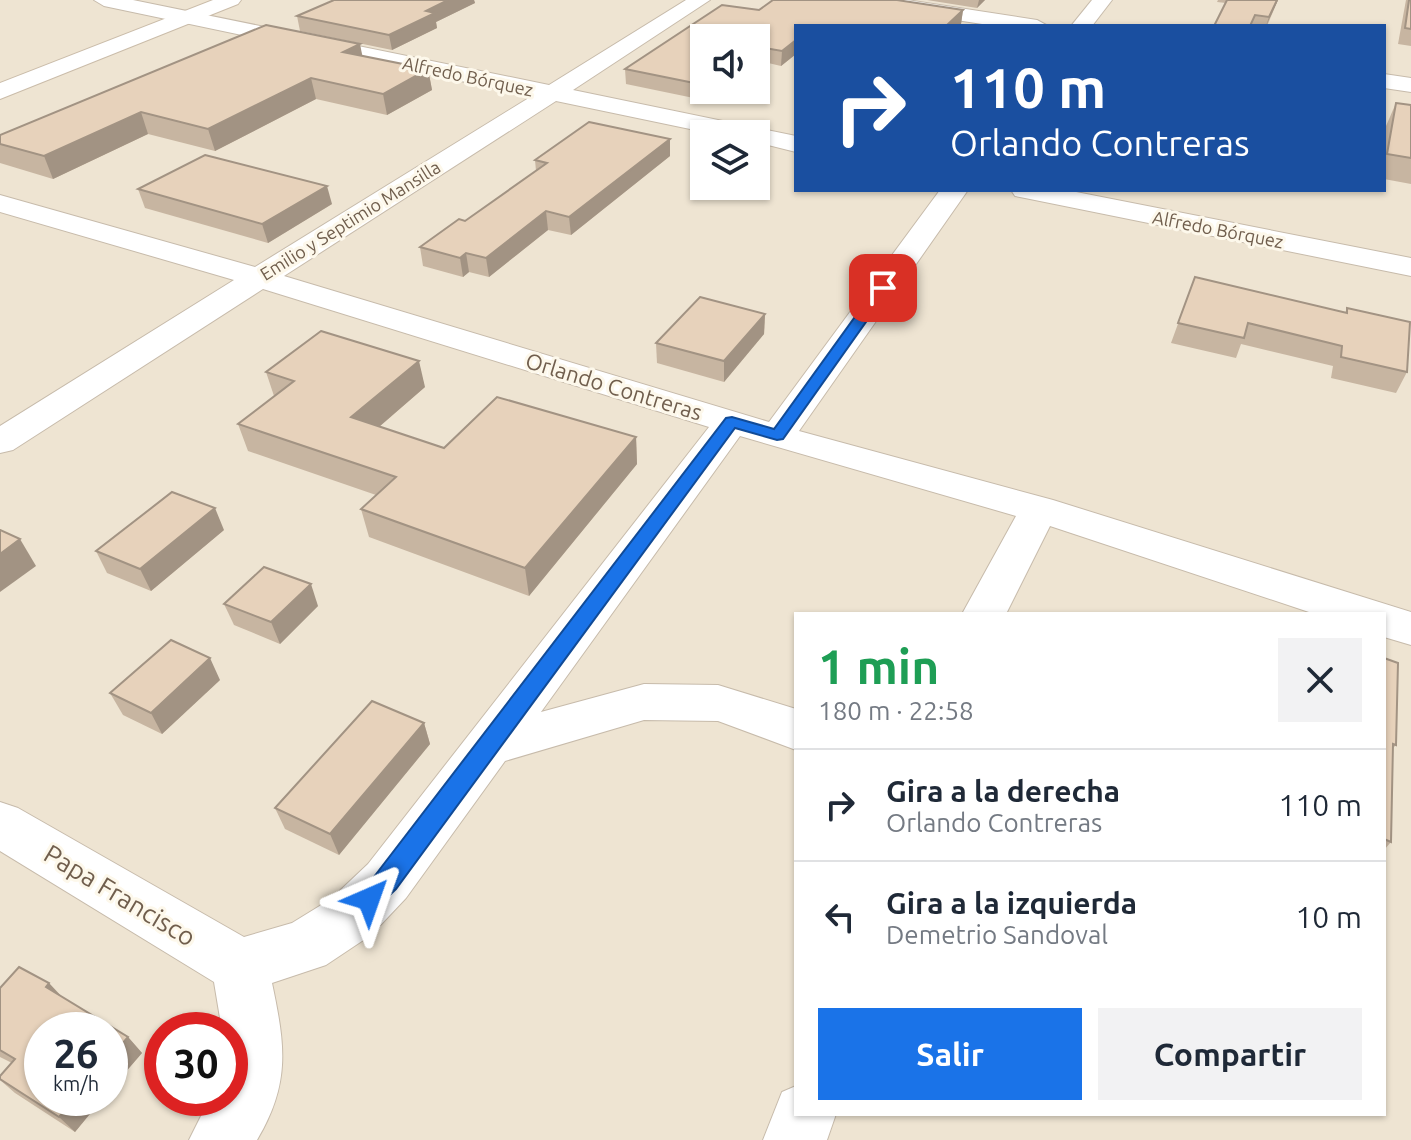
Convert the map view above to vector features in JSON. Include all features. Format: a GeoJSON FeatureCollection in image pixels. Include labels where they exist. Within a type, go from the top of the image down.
{"type":"FeatureCollection","features":[{"type":"Feature","properties":{"kind":"main road"},"geometry":{"type":"LineString","coordinates":[[0,92],[231,0]]}},
{"type":"Feature","properties":{"kind":"main road"},"geometry":{"type":"LineString","coordinates":[[866,0],[1024,24]]}},
{"type":"Feature","properties":{"kind":"main road"},"geometry":{"type":"LineString","coordinates":[[1386,81],[1411,85]]}},
{"type":"Feature","properties":{"kind":"street","name":"Alfredo Bórquez"},"geometry":{"type":"LineString","coordinates":[[104,0],[690,122]]}},
{"type":"Feature","properties":{"kind":"street","name":"Emilio y Septimio Mansilla"},"geometry":{"type":"LineString","coordinates":[[0,442],[700,0]]}},
{"type":"Feature","properties":{"kind":"street"},"geometry":{"type":"LineString","coordinates":[[1083,24],[1102,0]]}},
{"type":"Feature","properties":{"kind":"street"},"geometry":{"type":"LineString","coordinates":[[770,138],[794,144]]}},
{"type":"Feature","properties":{"kind":"street"},"geometry":{"type":"LineString","coordinates":[[221,1140],[246,1099],[254,1040],[240,966],[306,946],[351,917],[387,881],[490,746],[952,192]]}},
{"type":"Feature","properties":{"kind":"street","name":"Alfredo Bórquez"},"geometry":{"type":"LineString","coordinates":[[1035,192],[1411,267]]}},
{"type":"Feature","properties":{"kind":"street","name":"Orlando Contreras"},"geometry":{"type":"LineString","coordinates":[[0,203],[259,278],[754,429],[1039,509],[1358,612]]}},
{"type":"Feature","properties":{"kind":"street"},"geometry":{"type":"LineString","coordinates":[[985,612],[1039,509]]}},
{"type":"Feature","properties":{"kind":"street"},"geometry":{"type":"LineString","coordinates":[[1386,621],[1411,629]]}},
{"type":"Feature","properties":{"kind":"street"},"geometry":{"type":"LineString","coordinates":[[731,706],[794,696]]}},
{"type":"Feature","properties":{"kind":"street"},"geometry":{"type":"LineString","coordinates":[[490,746],[644,702],[718,703],[777,721],[794,730]]}},
{"type":"Feature","properties":{"kind":"street","name":"Papa Francisco"},"geometry":{"type":"LineString","coordinates":[[0,824],[240,966]]}},
{"type":"Feature","properties":{"kind":"street"},"geometry":{"type":"LineString","coordinates":[[795,1140],[803,1116]]}},
{"type":"Feature","properties":{"kind":"shaded area"},"geometry":{"type":"Polygon","coordinates":[[[0,0],[1411,0],[1411,1140],[0,1140],[0,0]]]}},
{"type":"Feature","properties":{"kind":"building"},"geometry":{"type":"Polygon","coordinates":[[[334,0],[448,0],[426,11],[435,13],[389,35],[297,16],[334,0]]]}},
{"type":"Feature","properties":{"kind":"building"},"geometry":{"type":"Polygon","coordinates":[[[773,0],[897,0],[963,10],[948,24],[794,24],[794,42],[782,51],[770,49],[770,24],[693,24],[722,5],[759,10],[773,0]]]}},
{"type":"Feature","properties":{"kind":"building"},"geometry":{"type":"Polygon","coordinates":[[[1227,0],[1277,0],[1269,17],[1255,15],[1251,24],[1215,24],[1227,0]]]}},
{"type":"Feature","properties":{"kind":"building"},"geometry":{"type":"Polygon","coordinates":[[[1411,0],[1411,29],[1405,28],[1411,0]]]}},
{"type":"Feature","properties":{"kind":"building"},"geometry":{"type":"Polygon","coordinates":[[[266,25],[360,44],[343,52],[428,69],[383,94],[311,78],[208,129],[141,112],[44,156],[0,144],[0,135],[266,25]]]}},
{"type":"Feature","properties":{"kind":"building"},"geometry":{"type":"Polygon","coordinates":[[[690,26],[690,82],[625,69],[690,26]]]}},
{"type":"Feature","properties":{"kind":"building"},"geometry":{"type":"Polygon","coordinates":[[[1396,103],[1411,105],[1411,158],[1387,154],[1396,103]]]}},
{"type":"Feature","properties":{"kind":"building"},"geometry":{"type":"Polygon","coordinates":[[[589,122],[670,139],[569,217],[546,211],[486,258],[466,253],[460,258],[420,247],[459,219],[465,221],[547,163],[535,160],[589,122]]]}},
{"type":"Feature","properties":{"kind":"building"},"geometry":{"type":"Polygon","coordinates":[[[205,155],[327,186],[262,224],[138,189],[205,155]]]}},
{"type":"Feature","properties":{"kind":"building"},"geometry":{"type":"Polygon","coordinates":[[[1195,277],[1347,313],[1347,308],[1410,322],[1407,372],[1341,357],[1342,346],[1248,323],[1244,338],[1178,323],[1195,277]]]}},
{"type":"Feature","properties":{"kind":"building"},"geometry":{"type":"Polygon","coordinates":[[[700,297],[765,314],[724,361],[656,343],[700,297]]]}},
{"type":"Feature","properties":{"kind":"building"},"geometry":{"type":"Polygon","coordinates":[[[321,331],[419,361],[351,417],[444,448],[497,397],[636,437],[525,568],[361,509],[396,477],[238,424],[294,381],[266,372],[321,331]]]}},
{"type":"Feature","properties":{"kind":"building"},"geometry":{"type":"Polygon","coordinates":[[[172,492],[215,508],[140,569],[96,551],[172,492]]]}},
{"type":"Feature","properties":{"kind":"building"},"geometry":{"type":"Polygon","coordinates":[[[0,530],[20,539],[0,554],[0,530]]]}},
{"type":"Feature","properties":{"kind":"building"},"geometry":{"type":"Polygon","coordinates":[[[264,567],[311,584],[271,622],[224,604],[264,567]]]}},
{"type":"Feature","properties":{"kind":"building"},"geometry":{"type":"Polygon","coordinates":[[[171,640],[210,658],[151,713],[110,693],[171,640]]]}},
{"type":"Feature","properties":{"kind":"building"},"geometry":{"type":"Polygon","coordinates":[[[1386,659],[1398,663],[1391,842],[1386,840],[1386,659]]]}},
{"type":"Feature","properties":{"kind":"building"},"geometry":{"type":"Polygon","coordinates":[[[372,701],[424,723],[330,834],[275,808],[372,701]]]}},
{"type":"Feature","properties":{"kind":"building"},"geometry":{"type":"Polygon","coordinates":[[[19,967],[49,983],[46,987],[87,1012],[24,1012],[24,1094],[0,1079],[15,1059],[0,1050],[0,988],[19,967]]]}},
{"type":"Feature","properties":{"kind":"route"},"geometry":{"type":"LineString","coordinates":[[369,899],[387,881],[439,813],[732,422],[777,436],[883,288]]}}]}
